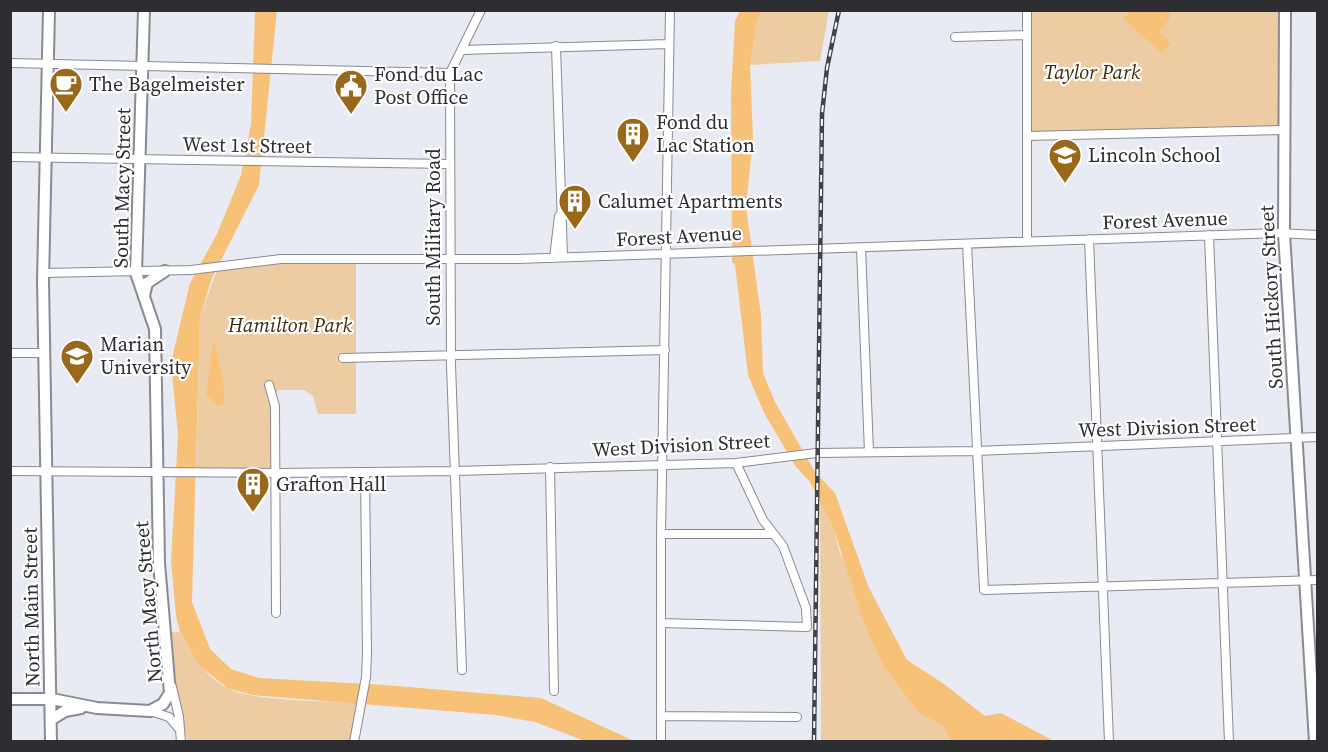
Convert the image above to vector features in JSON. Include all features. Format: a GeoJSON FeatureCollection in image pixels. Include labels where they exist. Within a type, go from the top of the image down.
{"type":"FeatureCollection","features":[{"type":"Feature","properties":{"kind":"street","name":"North Main Street"},"geometry":{"type":"LineString","coordinates":[[49,10],[43,273],[51,741]]}},
{"type":"Feature","properties":{"kind":"street","name":"South Macy Street"},"geometry":{"type":"LineString","coordinates":[[144,10],[136,273],[151,311],[155,329],[158,471]]}},
{"type":"Feature","properties":{"kind":"street","name":"South Military Road"},"geometry":{"type":"LineString","coordinates":[[462,670],[453,471],[448,164],[450,73],[481,10]]}},
{"type":"Feature","properties":{"kind":"street"},"geometry":{"type":"LineString","coordinates":[[661,741],[661,534],[670,10]]}},
{"type":"Feature","properties":{"kind":"street"},"geometry":{"type":"LineString","coordinates":[[1027,10],[1027,241]]}},
{"type":"Feature","properties":{"kind":"street","name":"South Hickory Street"},"geometry":{"type":"LineString","coordinates":[[1285,10],[1284,233],[1315,741]]}},
{"type":"Feature","properties":{"kind":"street"},"geometry":{"type":"LineString","coordinates":[[955,37],[1027,35]]}},
{"type":"Feature","properties":{"kind":"street"},"geometry":{"type":"LineString","coordinates":[[462,50],[669,44]]}},
{"type":"Feature","properties":{"kind":"street"},"geometry":{"type":"LineString","coordinates":[[556,46],[563,257]]}},
{"type":"Feature","properties":{"kind":"street"},"geometry":{"type":"LineString","coordinates":[[10,63],[450,73]]}},
{"type":"Feature","properties":{"kind":"street"},"geometry":{"type":"LineString","coordinates":[[1027,136],[1285,130]]}},
{"type":"Feature","properties":{"kind":"street","name":"West 1st Street"},"geometry":{"type":"LineString","coordinates":[[10,157],[448,164]]}},
{"type":"Feature","properties":{"kind":"street"},"geometry":{"type":"LineString","coordinates":[[554,258],[560,212]]}},
{"type":"Feature","properties":{"kind":"street","name":"Forest Avenue"},"geometry":{"type":"LineString","coordinates":[[43,273],[136,273],[195,270],[281,259],[554,258],[721,250],[861,248],[1209,235],[1284,233],[1317,235]]}},
{"type":"Feature","properties":{"kind":"street"},"geometry":{"type":"LineString","coordinates":[[1209,235],[1229,741]]}},
{"type":"Feature","properties":{"kind":"street"},"geometry":{"type":"LineString","coordinates":[[1089,239],[1109,741]]}},
{"type":"Feature","properties":{"kind":"street"},"geometry":{"type":"LineString","coordinates":[[967,244],[984,590],[1317,580]]}},
{"type":"Feature","properties":{"kind":"street"},"geometry":{"type":"LineString","coordinates":[[861,248],[869,452]]}},
{"type":"Feature","properties":{"kind":"street"},"geometry":{"type":"LineString","coordinates":[[144,296],[147,283],[165,271]]}},
{"type":"Feature","properties":{"kind":"street"},"geometry":{"type":"LineString","coordinates":[[343,358],[665,350]]}},
{"type":"Feature","properties":{"kind":"street"},"geometry":{"type":"LineString","coordinates":[[10,353],[44,353]]}},
{"type":"Feature","properties":{"kind":"street"},"geometry":{"type":"LineString","coordinates":[[269,385],[275,406],[276,613]]}},
{"type":"Feature","properties":{"kind":"street","name":"West Division Street"},"geometry":{"type":"LineString","coordinates":[[10,471],[275,473],[453,471],[736,463],[812,453],[977,451],[1317,437]]}},
{"type":"Feature","properties":{"kind":"street"},"geometry":{"type":"LineString","coordinates":[[661,623],[807,627],[806,608],[783,546],[772,534],[736,463]]}},
{"type":"Feature","properties":{"kind":"street"},"geometry":{"type":"LineString","coordinates":[[550,467],[554,691]]}},
{"type":"Feature","properties":{"kind":"street","name":"North Macy Street"},"geometry":{"type":"LineString","coordinates":[[158,471],[160,578],[170,681],[178,709],[181,741]]}},
{"type":"Feature","properties":{"kind":"street"},"geometry":{"type":"LineString","coordinates":[[354,741],[366,677],[365,472]]}},
{"type":"Feature","properties":{"kind":"street"},"geometry":{"type":"LineString","coordinates":[[661,534],[772,534]]}},
{"type":"Feature","properties":{"kind":"street"},"geometry":{"type":"LineString","coordinates":[[26,698],[40,705],[52,721],[71,709],[150,711],[167,700],[170,681]]}},
{"type":"Feature","properties":{"kind":"street"},"geometry":{"type":"LineString","coordinates":[[10,699],[52,699],[97,708]]}},
{"type":"Feature","properties":{"kind":"street","name":"North Macy Street"},"geometry":{"type":"LineString","coordinates":[[150,711],[169,717],[180,730]]}},
{"type":"Feature","properties":{"kind":"street"},"geometry":{"type":"LineString","coordinates":[[661,716],[797,717]]}},
{"type":"Feature","properties":{"kind":"green space"},"geometry":{"type":"Polygon","coordinates":[[[761,11],[829,11],[820,61],[750,65],[761,11]]]}},
{"type":"Feature","properties":{"kind":"green space","name":"Taylor Park"},"geometry":{"type":"Polygon","coordinates":[[[1027,11],[1285,11],[1285,130],[1027,136],[1027,11]]]}},
{"type":"Feature","properties":{"kind":"green space","name":"Hamilton Park"},"geometry":{"type":"Polygon","coordinates":[[[356,259],[356,414],[318,414],[313,396],[304,390],[279,390],[272,396],[275,473],[196,472],[200,317],[218,267],[270,260],[356,259]]]}},
{"type":"Feature","properties":{"kind":"green space"},"geometry":{"type":"Polygon","coordinates":[[[820,501],[833,527],[840,553],[919,713],[942,725],[949,741],[821,741],[820,501]]]}},
{"type":"Feature","properties":{"kind":"green space"},"geometry":{"type":"Polygon","coordinates":[[[171,632],[180,632],[205,671],[219,683],[239,693],[273,698],[361,703],[349,741],[187,741],[177,693],[171,632]]]}},
{"type":"Feature","properties":{"kind":"shaded area"},"geometry":{"type":"Polygon","coordinates":[[[255,11],[277,11],[259,185],[212,278],[200,317],[192,602],[210,649],[231,669],[259,678],[385,685],[541,698],[634,741],[585,741],[535,722],[496,715],[252,695],[227,688],[198,664],[180,632],[176,616],[171,562],[178,435],[171,362],[190,283],[217,234],[241,175],[251,124],[255,11]]]}},
{"type":"Feature","properties":{"kind":"shaded area"},"geometry":{"type":"Polygon","coordinates":[[[740,11],[761,11],[750,65],[753,138],[746,207],[761,315],[763,373],[775,402],[815,472],[835,493],[869,588],[907,660],[944,684],[985,716],[1001,713],[1054,741],[949,741],[942,725],[919,713],[883,665],[863,620],[833,527],[810,482],[796,467],[764,413],[748,375],[735,265],[732,262],[731,93],[735,21],[740,11]]]}},
{"type":"Feature","properties":{"kind":"shaded area"},"geometry":{"type":"Polygon","coordinates":[[[1130,11],[1169,11],[1170,18],[1159,32],[1171,43],[1162,53],[1123,19],[1130,11]]]}},
{"type":"Feature","properties":{"kind":"shaded area"},"geometry":{"type":"Polygon","coordinates":[[[214,338],[224,395],[224,403],[218,407],[206,394],[214,338]]]}},
{"type":"Feature","properties":{"kind":"railway"},"geometry":{"type":"LineString","coordinates":[[814,742],[822,114],[827,68],[839,10]]}},
{"type":"Feature","properties":{"kind":"place","name":"The Bagelmeister"},"geometry":{"type":"Point","coordinates":[66,113]}},
{"type":"Feature","properties":{"kind":"place","name":"Fond du Lac Post Office"},"geometry":{"type":"Point","coordinates":[351,115]}},
{"type":"Feature","properties":{"kind":"place","name":"Fond du Lac Station"},"geometry":{"type":"Point","coordinates":[633,163]}},
{"type":"Feature","properties":{"kind":"place","name":"Lincoln School"},"geometry":{"type":"Point","coordinates":[1065,184]}},
{"type":"Feature","properties":{"kind":"place","name":"Calumet Apartments"},"geometry":{"type":"Point","coordinates":[575,230]}},
{"type":"Feature","properties":{"kind":"place","name":"Marian University"},"geometry":{"type":"Point","coordinates":[77,385]}},
{"type":"Feature","properties":{"kind":"place","name":"Grafton Hall"},"geometry":{"type":"Point","coordinates":[253,513]}}]}
